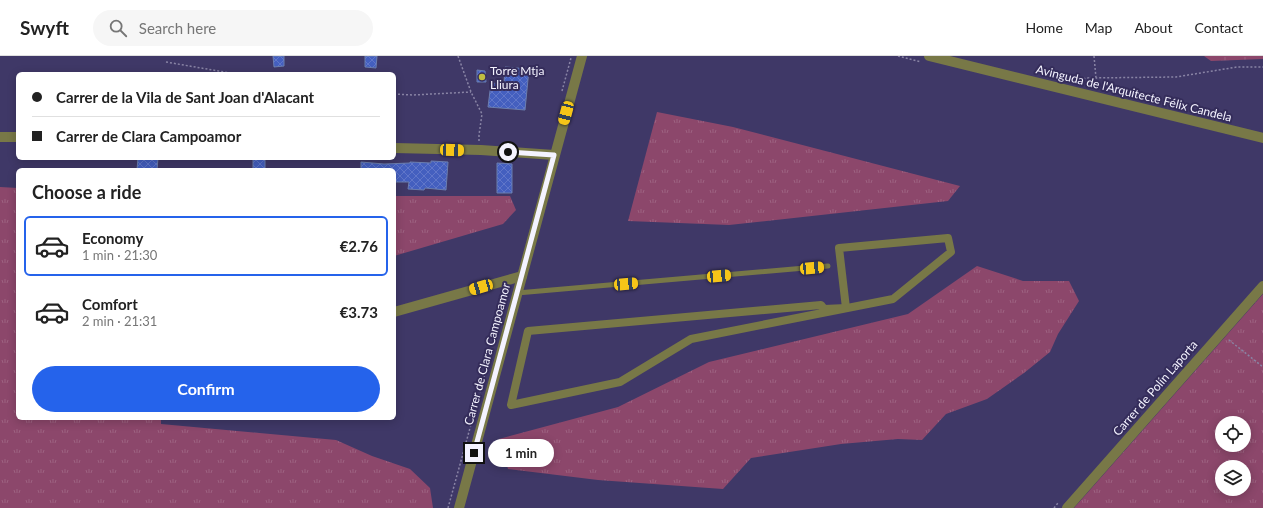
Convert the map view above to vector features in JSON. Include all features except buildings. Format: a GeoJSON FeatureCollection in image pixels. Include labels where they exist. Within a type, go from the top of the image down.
{"type":"FeatureCollection","features":[{"type":"Feature","properties":{"kind":"street","name":"Carrer de Clara Campoamor"},"geometry":{"type":"LineString","coordinates":[[459,508],[582,56]]}},
{"type":"Feature","properties":{"kind":"street","name":"Avinguda de l'Arquitecte Félix Candela"},"geometry":{"type":"LineString","coordinates":[[929,56],[1263,138]]}},
{"type":"Feature","properties":{"kind":"street"},"geometry":{"type":"LineString","coordinates":[[0,137],[16,137]]}},
{"type":"Feature","properties":{"kind":"street"},"geometry":{"type":"LineString","coordinates":[[396,148],[480,150],[554,155]]}},
{"type":"Feature","properties":{"kind":"street"},"geometry":{"type":"LineString","coordinates":[[948,238],[951,252],[893,299],[691,339],[620,382],[511,405],[528,331],[821,305],[824,309],[846,308],[840,248],[948,238]]}},
{"type":"Feature","properties":{"kind":"street","name":"Carrer de Clara Campoamor"},"geometry":{"type":"LineString","coordinates":[[396,311],[522,276]]}},
{"type":"Feature","properties":{"kind":"street","name":"Carrer de Polín Laporta"},"geometry":{"type":"LineString","coordinates":[[1067,508],[1263,286]]}},
{"type":"Feature","properties":{"kind":"lane"},"geometry":{"type":"LineString","coordinates":[[517,293],[828,266]]}},
{"type":"Feature","properties":{"kind":"path"},"geometry":{"type":"LineString","coordinates":[[458,56],[471,92],[482,114],[478,135],[480,150]]}},
{"type":"Feature","properties":{"kind":"path"},"geometry":{"type":"LineString","coordinates":[[1094,56],[1096,78]]}},
{"type":"Feature","properties":{"kind":"path"},"geometry":{"type":"LineString","coordinates":[[166,62],[224,72]]}},
{"type":"Feature","properties":{"kind":"path"},"geometry":{"type":"LineString","coordinates":[[1062,89],[1086,78],[1176,77],[1237,68],[1263,66]]}},
{"type":"Feature","properties":{"kind":"path"},"geometry":{"type":"LineString","coordinates":[[396,94],[413,95],[471,92]]}},
{"type":"Feature","properties":{"kind":"path"},"geometry":{"type":"LineString","coordinates":[[1221,334],[1263,367]]}},
{"type":"Feature","properties":{"kind":"green space"},"geometry":{"type":"Polygon","coordinates":[[[1204,56],[1263,56],[1263,59],[1211,61],[1204,56]]]}},
{"type":"Feature","properties":{"kind":"green space"},"geometry":{"type":"Polygon","coordinates":[[[657,112],[733,127],[960,186],[948,201],[729,225],[628,221],[657,112]]]}},
{"type":"Feature","properties":{"kind":"green space"},"geometry":{"type":"Polygon","coordinates":[[[0,187],[16,188],[16,420],[161,420],[161,424],[336,440],[372,456],[410,469],[430,488],[433,508],[0,508],[0,187]]]}},
{"type":"Feature","properties":{"kind":"green space"},"geometry":{"type":"Polygon","coordinates":[[[396,196],[510,196],[516,210],[503,224],[396,255],[396,196]]]}},
{"type":"Feature","properties":{"kind":"green space"},"geometry":{"type":"Polygon","coordinates":[[[977,266],[1023,281],[1069,281],[1079,301],[1058,334],[1050,352],[1024,373],[987,399],[946,414],[922,440],[898,439],[841,444],[751,458],[723,489],[598,480],[508,469],[499,439],[618,407],[709,362],[908,314],[977,266]]]}},
{"type":"Feature","properties":{"kind":"green space"},"geometry":{"type":"Polygon","coordinates":[[[1263,294],[1263,508],[1074,508],[1263,294]]]}},
{"type":"Feature","properties":{"kind":"place","name":"Torre Mtja Lliura"},"geometry":{"type":"Point","coordinates":[482,77]}},
{"type":"Feature","properties":{"kind":"route"},"geometry":{"type":"LineString","coordinates":[[474,453],[554,155],[508,152]]}}]}
